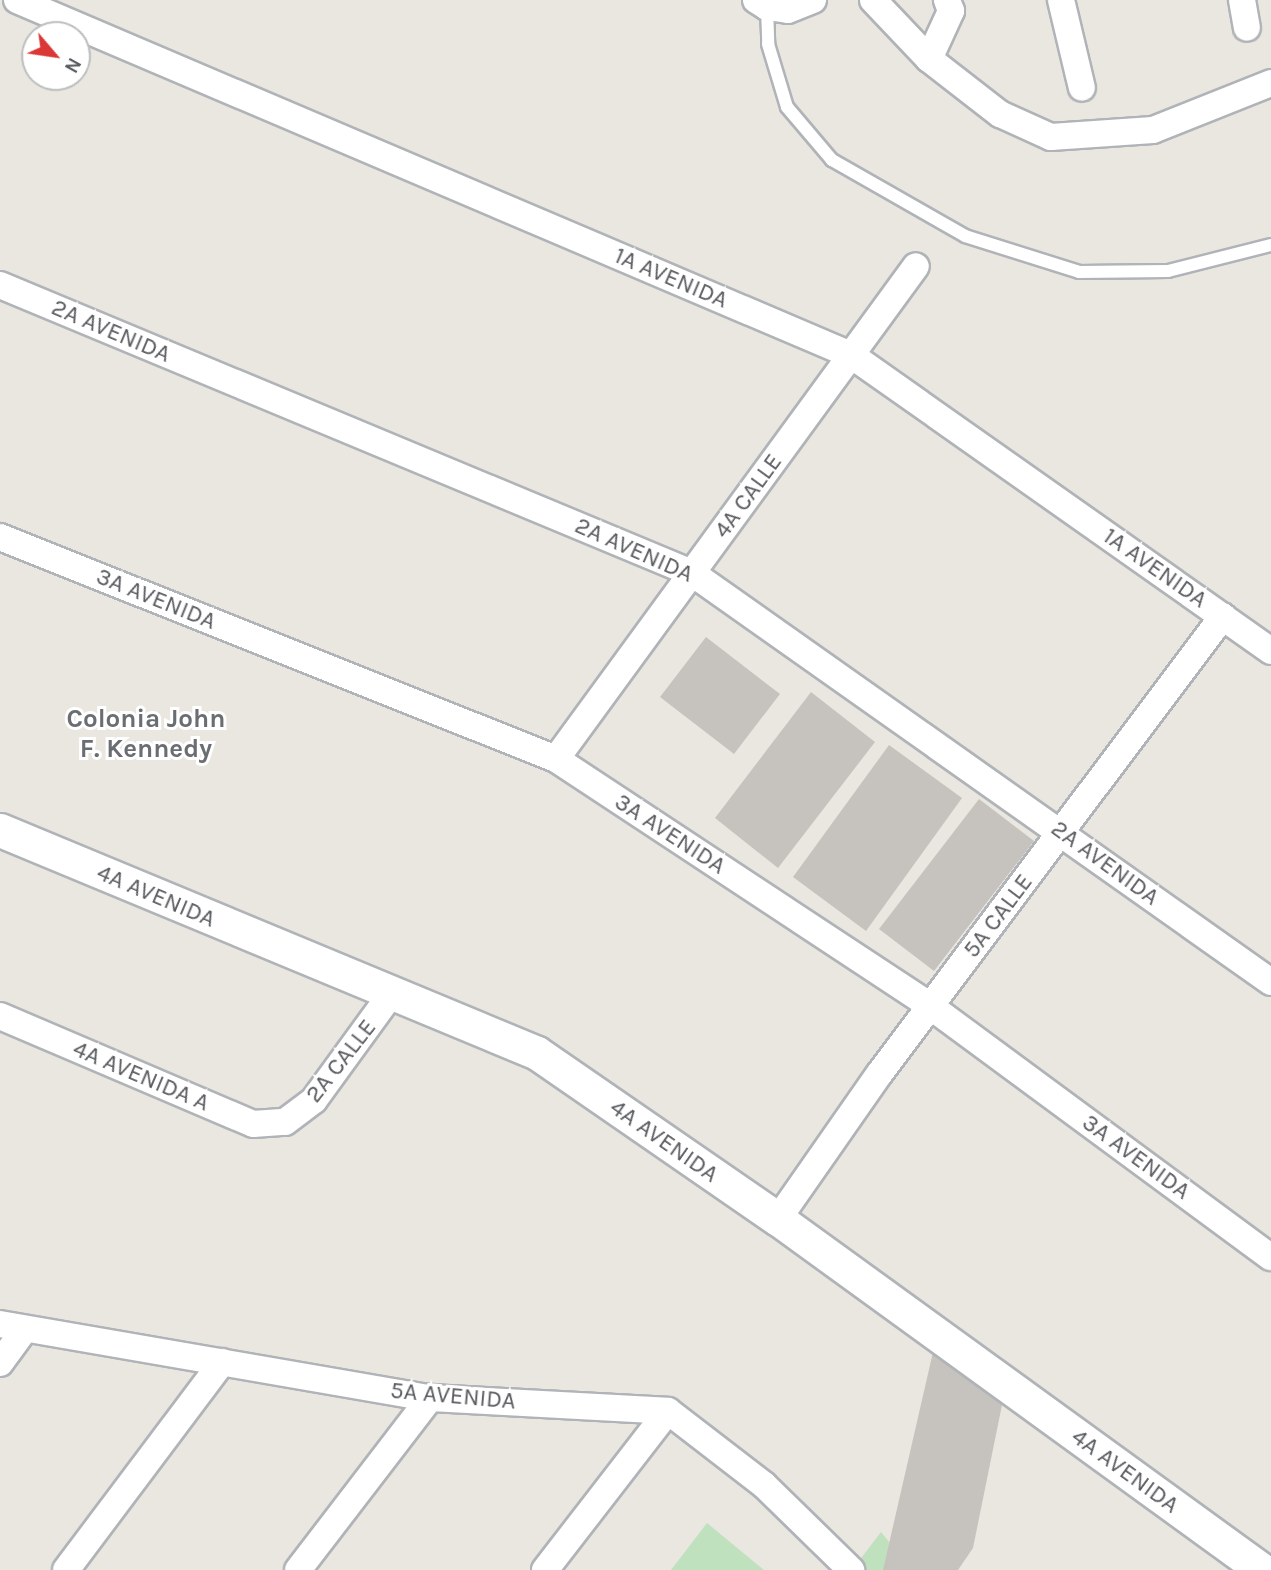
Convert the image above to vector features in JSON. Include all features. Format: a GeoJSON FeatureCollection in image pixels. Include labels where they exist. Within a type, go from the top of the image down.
{"type":"FeatureCollection","features":[{"type":"Feature","properties":{"kind":"street","name":"1A AVENIDA"},"geometry":{"type":"LineString","coordinates":[[18,0],[851,355],[1271,651]]}},
{"type":"Feature","properties":{"kind":"street"},"geometry":{"type":"LineString","coordinates":[[761,3],[788,10],[813,0]]}},
{"type":"Feature","properties":{"kind":"street"},"geometry":{"type":"LineString","coordinates":[[873,0],[929,59],[1000,114],[1051,136],[1153,130],[1271,83]]}},
{"type":"Feature","properties":{"kind":"street"},"geometry":{"type":"LineString","coordinates":[[929,59],[951,12],[947,0]]}},
{"type":"Feature","properties":{"kind":"street"},"geometry":{"type":"LineString","coordinates":[[1061,0],[1083,88]]}},
{"type":"Feature","properties":{"kind":"street"},"geometry":{"type":"LineString","coordinates":[[1242,0],[1247,28]]}},
{"type":"Feature","properties":{"kind":"street","name":"4A CALLE"},"geometry":{"type":"LineString","coordinates":[[556,759],[916,266]]}},
{"type":"Feature","properties":{"kind":"street","name":"2A AVENIDA"},"geometry":{"type":"LineString","coordinates":[[0,285],[692,573],[1061,831],[1271,982]]}},
{"type":"Feature","properties":{"kind":"street","name":"3A AVENIDA"},"geometry":{"type":"LineString","coordinates":[[0,537],[556,759],[930,1006],[1271,1257]]}},
{"type":"Feature","properties":{"kind":"street","name":"5A CALLE"},"geometry":{"type":"LineString","coordinates":[[778,1219],[930,1006],[1223,616]]}},
{"type":"Feature","properties":{"kind":"street","name":"4A AVENIDA"},"geometry":{"type":"LineString","coordinates":[[0,830],[537,1053],[778,1219],[1262,1570]]}},
{"type":"Feature","properties":{"kind":"street","name":"2A CALLE"},"geometry":{"type":"LineString","coordinates":[[285,1122],[314,1100],[391,994]]}},
{"type":"Feature","properties":{"kind":"street","name":"4A AVENIDA A"},"geometry":{"type":"LineString","coordinates":[[0,1016],[253,1124],[285,1122]]}},
{"type":"Feature","properties":{"kind":"street"},"geometry":{"type":"LineString","coordinates":[[0,1363],[12,1326]]}},
{"type":"Feature","properties":{"kind":"street","name":"5A AVENIDA"},"geometry":{"type":"LineString","coordinates":[[12,1326],[430,1398],[668,1411]]}},
{"type":"Feature","properties":{"kind":"street"},"geometry":{"type":"LineString","coordinates":[[66,1570],[222,1362]]}},
{"type":"Feature","properties":{"kind":"street"},"geometry":{"type":"LineString","coordinates":[[298,1570],[430,1398]]}},
{"type":"Feature","properties":{"kind":"street"},"geometry":{"type":"LineString","coordinates":[[545,1570],[668,1411],[764,1485],[851,1570]]}},
{"type":"Feature","properties":{"kind":"lane"},"geometry":{"type":"LineString","coordinates":[[761,3],[768,44],[787,107],[832,160],[965,236],[1079,272],[1168,271],[1271,245]]}},
{"type":"Feature","properties":{"kind":"green space"},"geometry":{"type":"Polygon","coordinates":[[[707,1523],[764,1570],[671,1570],[707,1523]]]}},
{"type":"Feature","properties":{"kind":"green space"},"geometry":{"type":"Polygon","coordinates":[[[881,1532],[912,1570],[852,1570],[881,1532]]]}},
{"type":"Feature","properties":{"kind":"building"},"geometry":{"type":"Polygon","coordinates":[[[706,637],[780,694],[734,754],[660,697],[706,637]]]}},
{"type":"Feature","properties":{"kind":"building"},"geometry":{"type":"Polygon","coordinates":[[[811,692],[875,742],[778,868],[715,818],[811,692]]]}},
{"type":"Feature","properties":{"kind":"building"},"geometry":{"type":"Polygon","coordinates":[[[889,745],[962,798],[866,931],[793,877],[889,745]]]}},
{"type":"Feature","properties":{"kind":"building"},"geometry":{"type":"Polygon","coordinates":[[[979,799],[1034,841],[934,971],[879,929],[979,799]]]}},
{"type":"Feature","properties":{"kind":"building"},"geometry":{"type":"Polygon","coordinates":[[[933,1352],[1004,1395],[973,1548],[958,1570],[883,1570],[933,1352]]]}},
{"type":"Feature","properties":{"kind":"district","name":"Colonia John F. Kennedy"},"geometry":{"type":"Point","coordinates":[146,734]}}]}
